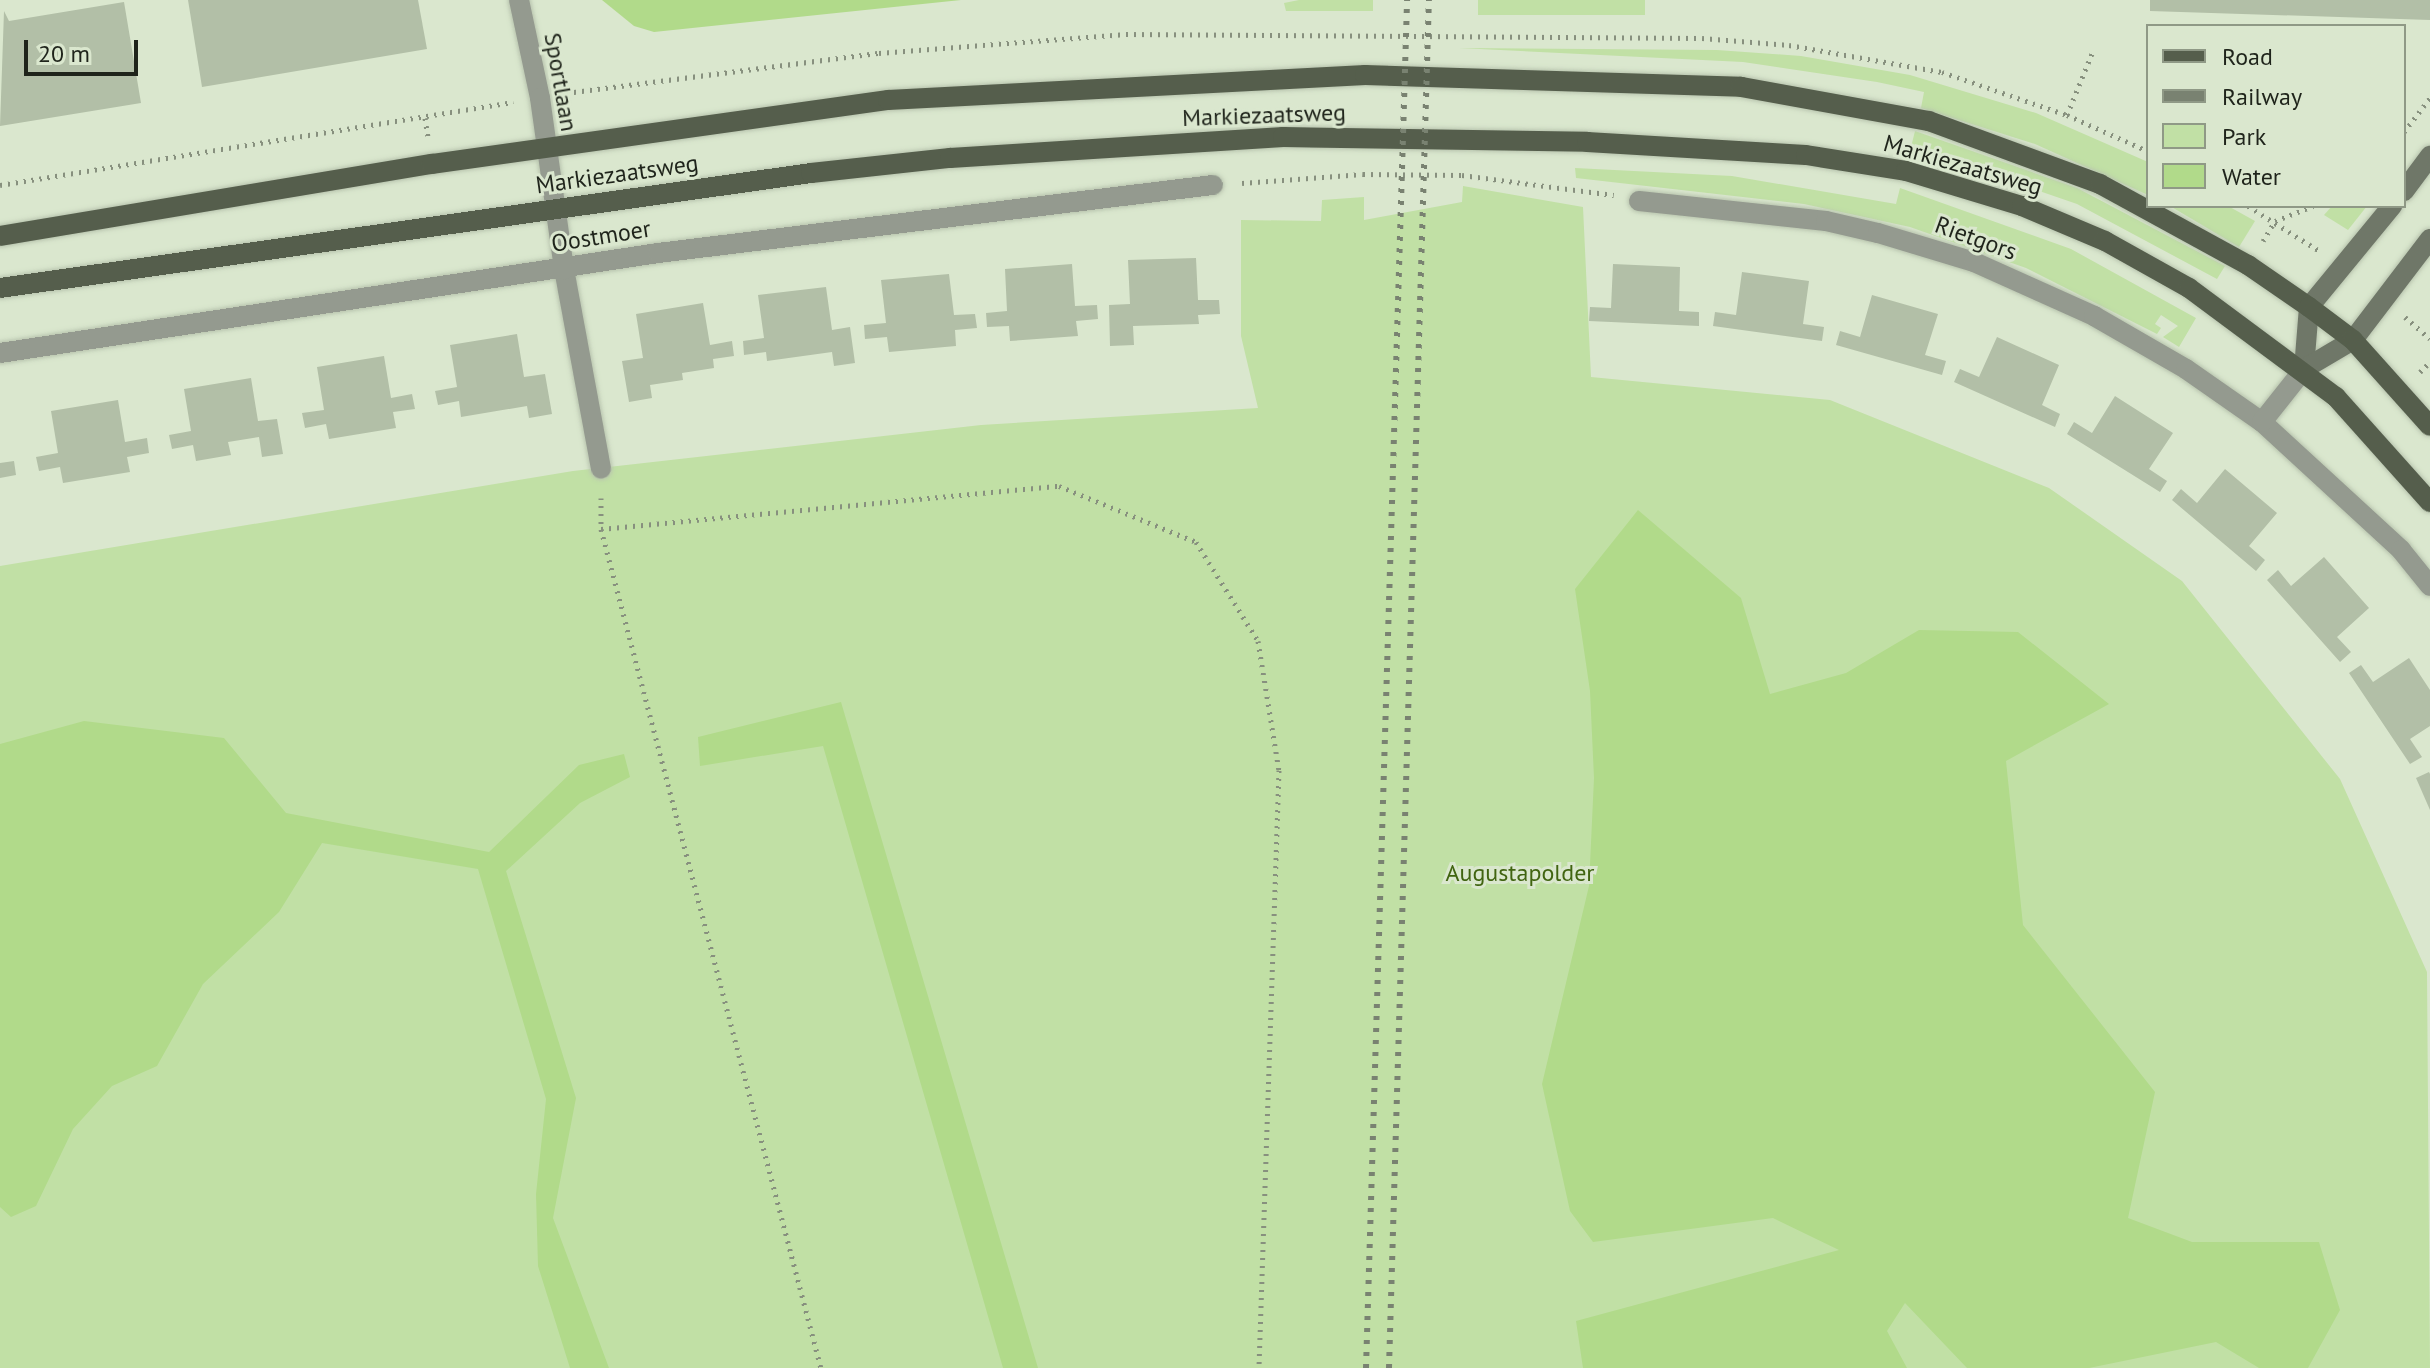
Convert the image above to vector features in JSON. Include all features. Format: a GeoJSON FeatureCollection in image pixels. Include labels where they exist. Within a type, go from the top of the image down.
{"type":"FeatureCollection","features":[{"type":"Feature","properties":{"kind":"main road","name":"Markiezaatsweg"},"geometry":{"type":"LineString","coordinates":[[0,236],[432,164],[888,100],[1365,75],[1741,87],[1881,109],[2050,162],[2146,207]]}},
{"type":"Feature","properties":{"kind":"main road","name":"Markiezaatsweg"},"geometry":{"type":"LineString","coordinates":[[0,288],[555,209],[950,158],[1283,137],[1497,139],[1806,155],[1906,171],[2022,206],[2105,241],[2189,288],[2304,369],[2430,502]]}},
{"type":"Feature","properties":{"kind":"main road"},"geometry":{"type":"LineString","coordinates":[[2406,188],[2430,156]]}},
{"type":"Feature","properties":{"kind":"main road","name":"Markiezaatsweg"},"geometry":{"type":"LineString","coordinates":[[2149,208],[2309,307],[2353,340],[2430,426]]}},
{"type":"Feature","properties":{"kind":"main road"},"geometry":{"type":"LineString","coordinates":[[2304,369],[2309,307],[2390,208]]}},
{"type":"Feature","properties":{"kind":"main road"},"geometry":{"type":"LineString","coordinates":[[2304,369],[2353,340],[2430,239]]}},
{"type":"Feature","properties":{"kind":"street","name":"Sportlaan"},"geometry":{"type":"LineString","coordinates":[[519,0],[601,469]]}},
{"type":"Feature","properties":{"kind":"street","name":"Oostmoer"},"geometry":{"type":"LineString","coordinates":[[0,353],[564,269],[1213,185]]}},
{"type":"Feature","properties":{"kind":"street","name":"Rietgors"},"geometry":{"type":"LineString","coordinates":[[1639,201],[1826,221],[1974,262],[2094,316],[2186,369],[2262,422],[2401,550],[2430,586]]}},
{"type":"Feature","properties":{"kind":"street"},"geometry":{"type":"LineString","coordinates":[[2262,422],[2304,369]]}},
{"type":"Feature","properties":{"kind":"path"},"geometry":{"type":"LineString","coordinates":[[2067,115],[2093,51]]}},
{"type":"Feature","properties":{"kind":"path"},"geometry":{"type":"LineString","coordinates":[[2406,129],[2430,98]]}},
{"type":"Feature","properties":{"kind":"path"},"geometry":{"type":"LineString","coordinates":[[0,185],[425,118]]}},
{"type":"Feature","properties":{"kind":"path"},"geometry":{"type":"LineString","coordinates":[[1213,185],[1363,174],[1462,175],[1639,201]]}},
{"type":"Feature","properties":{"kind":"path"},"geometry":{"type":"LineString","coordinates":[[2252,208],[2275,221],[2308,208]]}},
{"type":"Feature","properties":{"kind":"path"},"geometry":{"type":"LineString","coordinates":[[601,469],[601,529],[821,1368]]}},
{"type":"Feature","properties":{"kind":"path"},"geometry":{"type":"LineString","coordinates":[[601,529],[1059,486],[1196,542],[1258,641],[1279,770],[1259,1368]]}},
{"type":"Feature","properties":{"kind":"green space"},"geometry":{"type":"Polygon","coordinates":[[[1299,0],[1373,0],[1373,11],[1286,11],[1284,3],[1299,0]]]}},
{"type":"Feature","properties":{"kind":"green space"},"geometry":{"type":"Polygon","coordinates":[[[1478,0],[1645,0],[1645,15],[1478,15],[1478,0]]]}},
{"type":"Feature","properties":{"kind":"green space"},"geometry":{"type":"Polygon","coordinates":[[[1459,48],[1717,50],[1801,56],[1910,75],[2036,113],[2146,161],[2146,194],[2035,144],[1921,108],[1924,92],[1743,62],[1459,48]]]}},
{"type":"Feature","properties":{"kind":"green space"},"geometry":{"type":"Polygon","coordinates":[[[1915,131],[2077,188],[2225,266],[2217,279],[2077,204],[1911,147],[1915,131]]]}},
{"type":"Feature","properties":{"kind":"green space"},"geometry":{"type":"Polygon","coordinates":[[[1575,168],[1732,176],[1896,204],[1900,188],[2071,249],[2196,318],[2179,347],[2163,337],[2178,326],[2161,315],[2155,324],[2161,328],[2157,334],[2026,268],[1910,227],[1804,204],[1576,178],[1575,168]]]}},
{"type":"Feature","properties":{"kind":"green space","name":"Augustapolder"},"geometry":{"type":"Polygon","coordinates":[[[1463,186],[1583,207],[1591,377],[1830,400],[2049,488],[2182,581],[2340,779],[2427,972],[2430,1368],[0,1368],[0,566],[573,471],[981,425],[1258,408],[1241,336],[1241,220],[1321,221],[1322,200],[1364,197],[1364,220],[1462,202],[1463,186]]]}},
{"type":"Feature","properties":{"kind":"green space"},"geometry":{"type":"Polygon","coordinates":[[[2173,208],[2232,208],[2255,221],[2239,247],[2173,208]]]}},
{"type":"Feature","properties":{"kind":"green space"},"geometry":{"type":"Polygon","coordinates":[[[2330,208],[2365,208],[2348,230],[2324,215],[2330,208]]]}},
{"type":"Feature","properties":{"kind":"water"},"geometry":{"type":"Polygon","coordinates":[[[602,0],[961,0],[654,32],[634,26],[602,0]]]}},
{"type":"Feature","properties":{"kind":"water"},"geometry":{"type":"Polygon","coordinates":[[[1638,510],[1741,598],[1770,694],[1846,673],[1919,630],[2018,632],[2109,704],[2006,761],[2023,925],[2155,1092],[2128,1218],[2192,1242],[2319,1242],[2340,1310],[2308,1368],[2259,1368],[2216,1342],[2089,1368],[1967,1368],[1905,1303],[1887,1331],[1907,1368],[1583,1368],[1576,1321],[1839,1250],[1773,1218],[1593,1242],[1570,1211],[1542,1084],[1589,886],[1594,778],[1590,691],[1575,589],[1638,510]]]}},
{"type":"Feature","properties":{"kind":"water"},"geometry":{"type":"Polygon","coordinates":[[[841,702],[1038,1368],[1003,1368],[823,746],[700,766],[698,737],[841,702]]]}},
{"type":"Feature","properties":{"kind":"water"},"geometry":{"type":"Polygon","coordinates":[[[84,721],[224,738],[286,813],[489,852],[579,765],[624,754],[630,777],[580,803],[506,871],[576,1098],[553,1218],[609,1368],[570,1368],[538,1266],[536,1194],[546,1099],[478,869],[322,843],[279,912],[203,984],[157,1066],[112,1086],[73,1129],[36,1206],[11,1217],[0,1207],[0,744],[84,721]]]}},
{"type":"Feature","properties":{"kind":"building"},"geometry":{"type":"Polygon","coordinates":[[[188,0],[418,0],[427,49],[202,87],[188,0]]]}},
{"type":"Feature","properties":{"kind":"building"},"geometry":{"type":"Polygon","coordinates":[[[2150,0],[2430,0],[2430,20],[2150,11],[2150,0]]]}},
{"type":"Feature","properties":{"kind":"building"},"geometry":{"type":"Polygon","coordinates":[[[124,2],[141,103],[0,126],[4,11],[9,21],[124,2]]]}},
{"type":"Feature","properties":{"kind":"building"},"geometry":{"type":"Polygon","coordinates":[[[1196,258],[1198,300],[1219,300],[1220,314],[1198,315],[1199,324],[1133,326],[1134,345],[1110,346],[1109,305],[1130,304],[1128,260],[1196,258]]]}},
{"type":"Feature","properties":{"kind":"building"},"geometry":{"type":"Polygon","coordinates":[[[1072,264],[1075,306],[1097,305],[1098,319],[1076,321],[1078,336],[1010,341],[1009,326],[987,327],[986,313],[1007,311],[1005,269],[1072,264]]]}},
{"type":"Feature","properties":{"kind":"building"},"geometry":{"type":"Polygon","coordinates":[[[1613,264],[1680,267],[1679,311],[1699,312],[1699,326],[1589,321],[1590,307],[1611,308],[1613,264]]]}},
{"type":"Feature","properties":{"kind":"building"},"geometry":{"type":"Polygon","coordinates":[[[1742,272],[1809,281],[1803,324],[1824,327],[1822,341],[1713,326],[1715,312],[1736,315],[1742,272]]]}},
{"type":"Feature","properties":{"kind":"building"},"geometry":{"type":"Polygon","coordinates":[[[949,274],[954,315],[975,314],[977,328],[955,330],[956,346],[889,352],[887,337],[865,339],[864,325],[886,323],[881,280],[949,274]]]}},
{"type":"Feature","properties":{"kind":"building"},"geometry":{"type":"Polygon","coordinates":[[[826,287],[832,330],[850,327],[855,363],[834,366],[832,352],[767,361],[766,352],[744,355],[743,341],[764,338],[758,295],[826,287]]]}},
{"type":"Feature","properties":{"kind":"building"},"geometry":{"type":"Polygon","coordinates":[[[1872,295],[1938,314],[1925,355],[1946,361],[1942,375],[1836,345],[1840,331],[1860,337],[1872,295]]]}},
{"type":"Feature","properties":{"kind":"building"},"geometry":{"type":"Polygon","coordinates":[[[703,303],[710,345],[732,341],[734,356],[713,359],[714,368],[682,373],[683,380],[650,385],[652,398],[629,402],[622,361],[643,358],[636,314],[703,303]]]}},
{"type":"Feature","properties":{"kind":"building"},"geometry":{"type":"Polygon","coordinates":[[[517,334],[524,377],[545,374],[552,414],[529,418],[527,406],[461,417],[459,401],[438,405],[435,391],[457,387],[450,345],[517,334]]]}},
{"type":"Feature","properties":{"kind":"building"},"geometry":{"type":"Polygon","coordinates":[[[1997,337],[2059,365],[2042,405],[2060,414],[2055,427],[1954,382],[1960,369],[1979,377],[1997,337]]]}},
{"type":"Feature","properties":{"kind":"building"},"geometry":{"type":"Polygon","coordinates":[[[384,356],[391,398],[412,394],[415,409],[393,412],[396,428],[329,439],[326,424],[305,428],[302,413],[324,410],[317,367],[384,356]]]}},
{"type":"Feature","properties":{"kind":"building"},"geometry":{"type":"Polygon","coordinates":[[[251,378],[258,421],[277,419],[283,454],[262,457],[259,437],[228,442],[231,455],[196,461],[193,445],[172,449],[169,435],[191,431],[184,389],[251,378]]]}},
{"type":"Feature","properties":{"kind":"building"},"geometry":{"type":"Polygon","coordinates":[[[2115,396],[2173,433],[2149,469],[2167,481],[2160,492],[2067,434],[2074,422],[2092,433],[2115,396]]]}},
{"type":"Feature","properties":{"kind":"building"},"geometry":{"type":"Polygon","coordinates":[[[118,400],[125,442],[147,438],[149,453],[127,457],[130,472],[63,483],[60,467],[39,471],[36,457],[58,453],[51,411],[118,400]]]}},
{"type":"Feature","properties":{"kind":"building"},"geometry":{"type":"Polygon","coordinates":[[[14,461],[16,475],[0,478],[0,463],[14,461]]]}},
{"type":"Feature","properties":{"kind":"building"},"geometry":{"type":"Polygon","coordinates":[[[2225,469],[2277,513],[2249,546],[2265,560],[2256,571],[2172,500],[2181,489],[2197,503],[2225,469]]]}},
{"type":"Feature","properties":{"kind":"building"},"geometry":{"type":"Polygon","coordinates":[[[2324,557],[2369,608],[2337,637],[2351,652],[2340,662],[2267,580],[2278,570],[2291,586],[2324,557]]]}},
{"type":"Feature","properties":{"kind":"building"},"geometry":{"type":"Polygon","coordinates":[[[2409,658],[2430,690],[2430,726],[2410,739],[2422,757],[2410,764],[2349,673],[2361,665],[2373,682],[2409,658]]]}},
{"type":"Feature","properties":{"kind":"building"},"geometry":{"type":"Polygon","coordinates":[[[2430,774],[2430,810],[2416,778],[2430,774]]]}},
{"type":"Feature","properties":{"kind":"railway"},"geometry":{"type":"LineString","coordinates":[[1366,1368],[1407,0]]}},
{"type":"Feature","properties":{"kind":"railway"},"geometry":{"type":"LineString","coordinates":[[1389,1368],[1429,0]]}}]}
